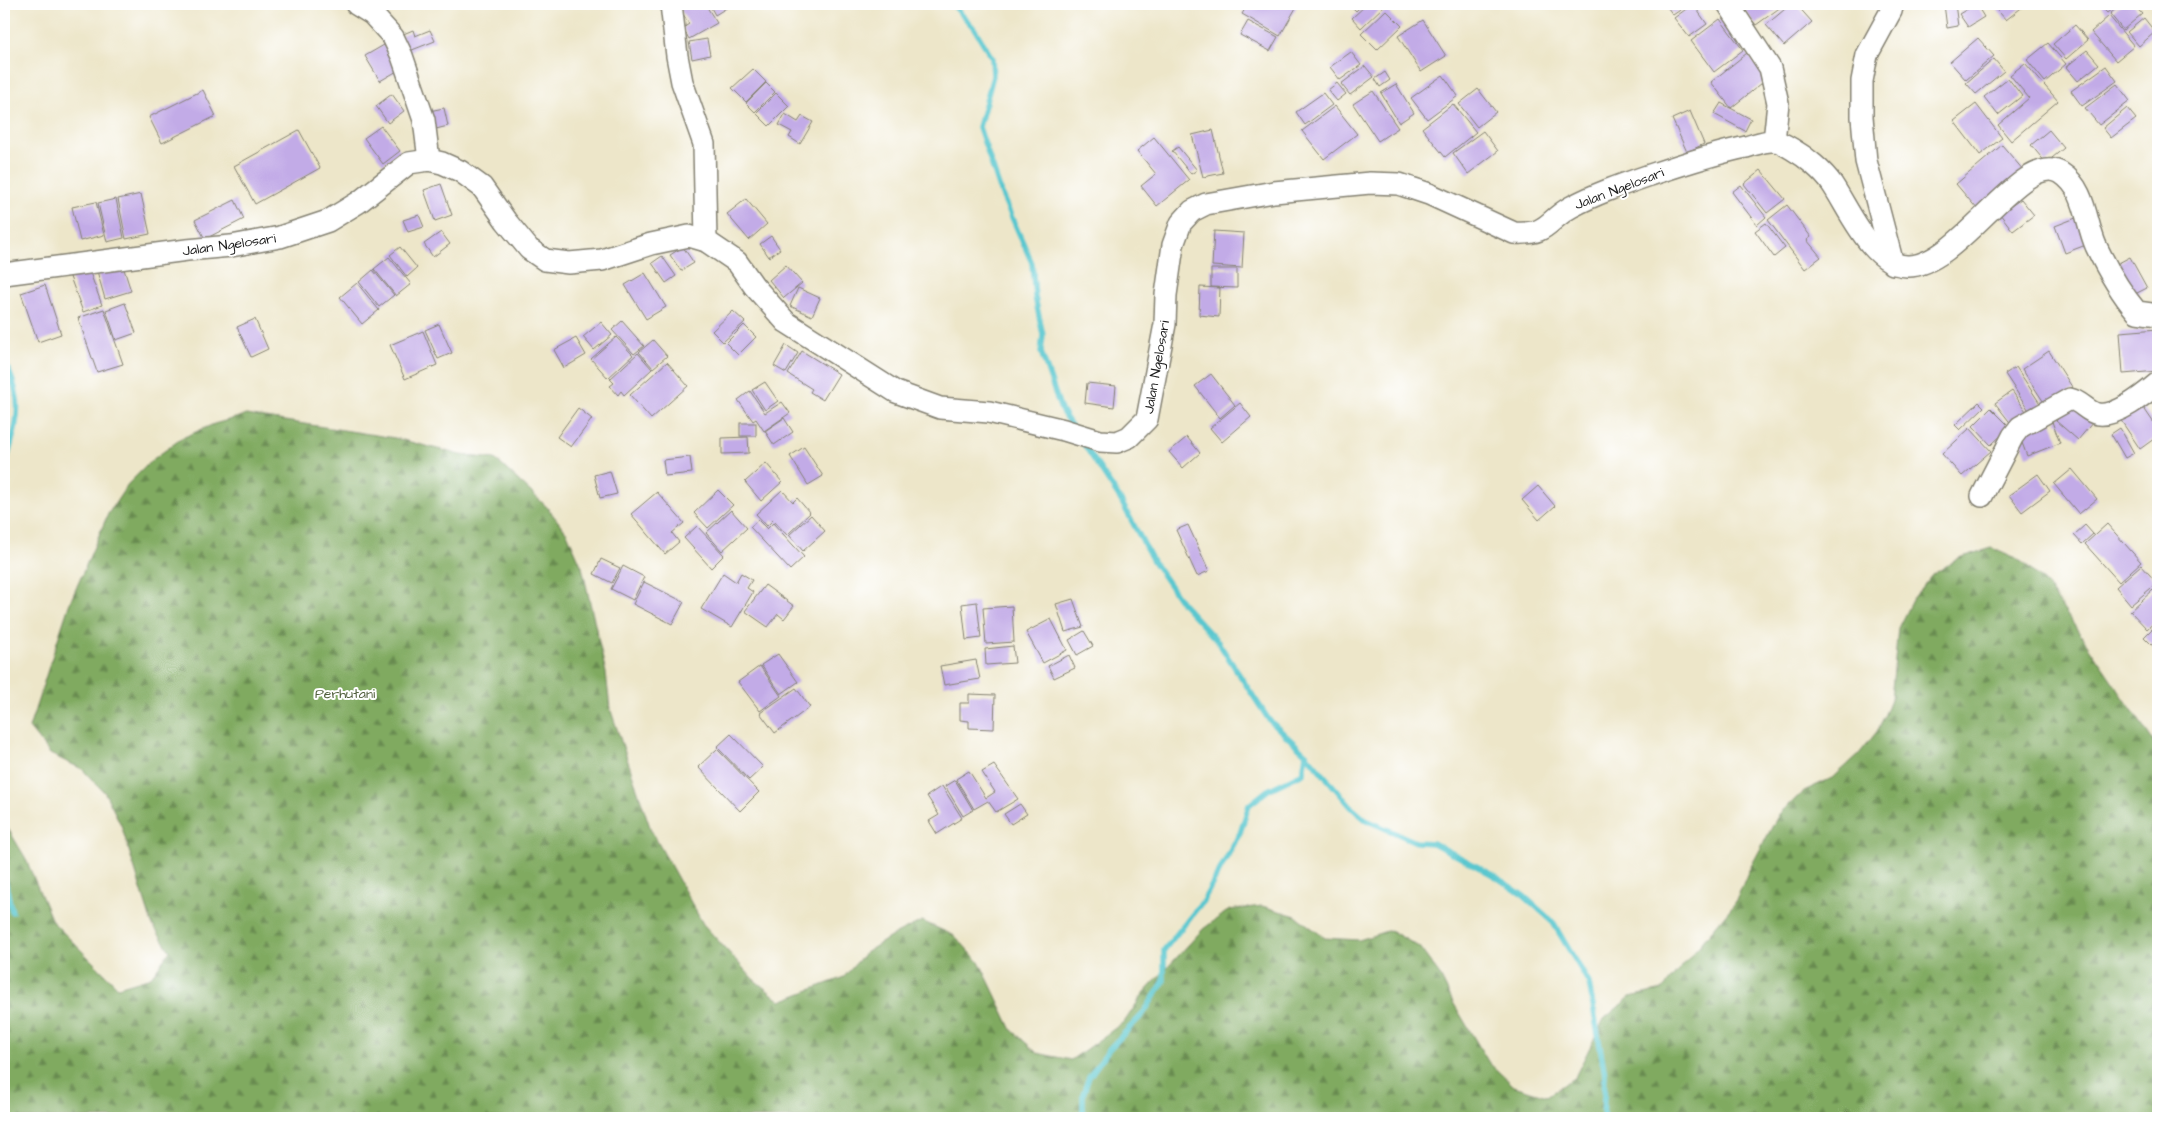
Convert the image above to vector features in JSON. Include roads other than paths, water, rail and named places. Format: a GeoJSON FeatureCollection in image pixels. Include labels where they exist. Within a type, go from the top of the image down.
{"type":"FeatureCollection","features":[{"type":"Feature","properties":{"kind":"street"},"geometry":{"type":"LineString","coordinates":[[356,4],[372,14],[393,37],[402,56],[424,120],[429,160]]}},
{"type":"Feature","properties":{"kind":"street"},"geometry":{"type":"LineString","coordinates":[[671,4],[682,82],[704,144],[706,241]]}},
{"type":"Feature","properties":{"kind":"street"},"geometry":{"type":"LineString","coordinates":[[1728,4],[1770,68],[1778,103],[1774,141],[1803,155],[1831,182],[1844,204],[1880,254],[1893,264],[1908,266],[1924,262],[1958,243],[2022,180],[2042,170],[2059,172],[2072,182],[2079,193],[2095,244],[2121,293],[2136,312],[2158,315]]}},
{"type":"Feature","properties":{"kind":"street"},"geometry":{"type":"LineString","coordinates":[[1893,4],[1867,55],[1862,81],[1862,117],[1866,161],[1893,264]]}},
{"type":"Feature","properties":{"kind":"street","name":"Jalan Ngelosari"},"geometry":{"type":"LineString","coordinates":[[4,274],[231,246],[280,237],[328,221],[359,202],[409,163],[429,160],[442,163],[460,171],[482,187],[506,221],[530,249],[545,260],[569,263],[602,260],[651,244],[689,236],[706,241],[737,262],[754,286],[786,322],[896,392],[940,408],[988,412],[1064,430],[1100,441],[1117,442],[1138,430],[1147,419],[1165,324],[1166,295],[1173,245],[1181,223],[1192,211],[1206,204],[1284,191],[1370,182],[1399,184],[1429,194],[1514,233],[1529,234],[1544,230],[1569,208],[1610,189],[1711,154],[1774,141]]}},
{"type":"Feature","properties":{"kind":"street"},"geometry":{"type":"LineString","coordinates":[[1982,496],[2013,436],[2029,420],[2070,399],[2077,400],[2089,410],[2099,414],[2108,413],[2124,407],[2158,383]]}},
{"type":"Feature","properties":{"kind":"waterway"},"geometry":{"type":"LineString","coordinates":[[952,4],[974,28],[992,58],[993,76],[979,127],[1002,195],[1032,263],[1035,297],[1043,335],[1041,352],[1061,410],[1072,427]]}},
{"type":"Feature","properties":{"kind":"waterway"},"geometry":{"type":"LineString","coordinates":[[4,361],[16,391],[17,403],[15,428],[4,471]]}},
{"type":"Feature","properties":{"kind":"waterway"},"geometry":{"type":"LineString","coordinates":[[1083,443],[1120,499],[1153,561],[1182,603],[1218,642],[1269,720],[1306,754],[1352,808],[1366,820],[1416,842],[1433,843],[1495,876],[1524,896],[1552,921],[1589,983],[1605,1075],[1603,1118]]}},
{"type":"Feature","properties":{"kind":"waterway"},"geometry":{"type":"LineString","coordinates":[[1083,1111],[1083,1094],[1089,1077],[1109,1049],[1143,1014],[1164,981],[1164,950],[1203,901],[1240,833],[1249,805],[1268,790],[1303,773],[1306,754]]}},
{"type":"Feature","properties":{"kind":"waterway"},"geometry":{"type":"LineString","coordinates":[[4,876],[12,912]]}},
{"type":"Feature","properties":{"kind":"park label","name":"Perhutani"},"geometry":{"type":"Point","coordinates":[345,693]}}]}
